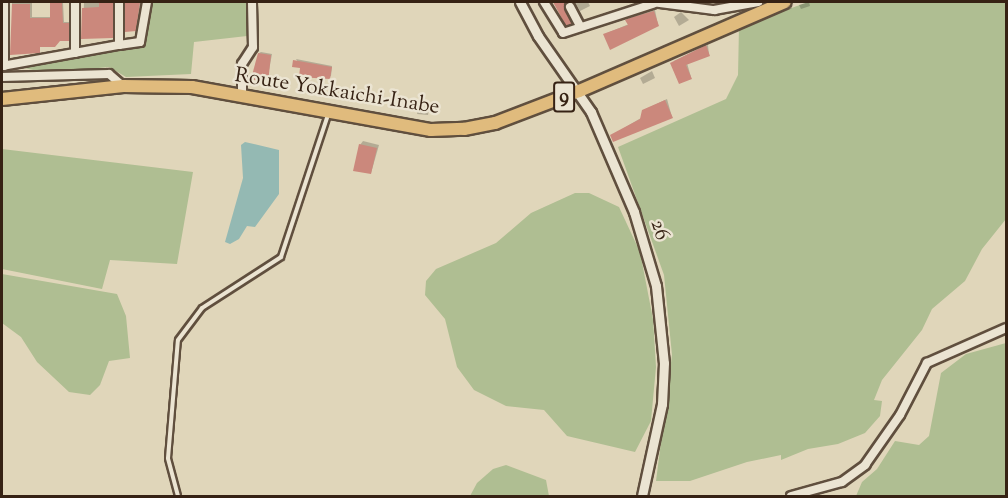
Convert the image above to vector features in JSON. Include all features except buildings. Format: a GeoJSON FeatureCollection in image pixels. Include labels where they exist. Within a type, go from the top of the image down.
{"type":"FeatureCollection","features":[{"type":"Feature","properties":{"kind":"main road","name":"Route Yokkaichi-Inabe"},"geometry":{"type":"LineString","coordinates":[[2,99],[123,86],[192,87],[431,130],[464,129],[495,123],[579,91],[778,3]]}},
{"type":"Feature","properties":{"kind":"street"},"geometry":{"type":"LineString","coordinates":[[4,2],[3,66],[140,42],[147,2]]}},
{"type":"Feature","properties":{"kind":"street"},"geometry":{"type":"LineString","coordinates":[[75,2],[75,53]]}},
{"type":"Feature","properties":{"kind":"street"},"geometry":{"type":"LineString","coordinates":[[119,2],[119,45]]}},
{"type":"Feature","properties":{"kind":"street"},"geometry":{"type":"LineString","coordinates":[[242,97],[242,64],[253,47],[252,2]]}},
{"type":"Feature","properties":{"kind":"street","name":"26"},"geometry":{"type":"LineString","coordinates":[[520,2],[538,36],[579,91],[634,212],[656,286],[664,363],[662,404],[642,496]]}},
{"type":"Feature","properties":{"kind":"street"},"geometry":{"type":"LineString","coordinates":[[544,2],[563,33],[653,3],[714,10],[758,2]]}},
{"type":"Feature","properties":{"kind":"street"},"geometry":{"type":"LineString","coordinates":[[570,7],[580,26]]}},
{"type":"Feature","properties":{"kind":"street"},"geometry":{"type":"LineString","coordinates":[[2,77],[109,74],[123,86]]}},
{"type":"Feature","properties":{"kind":"street"},"geometry":{"type":"LineString","coordinates":[[791,496],[842,482],[865,465],[900,415],[927,363],[1006,328]]}},
{"type":"Feature","properties":{"kind":"lane"},"geometry":{"type":"LineString","coordinates":[[178,496],[168,458],[178,340],[202,308],[280,257],[329,112]]}},
{"type":"Feature","properties":{"kind":"green space"},"geometry":{"type":"Polygon","coordinates":[[[147,2],[246,2],[247,36],[194,42],[191,74],[126,77],[109,67],[47,73],[24,68],[141,43],[147,2]]]}},
{"type":"Feature","properties":{"kind":"green space"},"geometry":{"type":"Polygon","coordinates":[[[808,2],[1006,2],[1006,219],[982,249],[965,281],[932,309],[922,330],[882,380],[874,400],[882,401],[880,416],[865,433],[838,444],[808,449],[781,460],[781,455],[747,462],[690,481],[656,481],[672,355],[664,275],[618,147],[726,99],[738,75],[739,27],[808,2]]]}},
{"type":"Feature","properties":{"kind":"green space"},"geometry":{"type":"Polygon","coordinates":[[[2,149],[193,172],[177,264],[110,260],[102,289],[2,269],[2,149]]]}},
{"type":"Feature","properties":{"kind":"green space"},"geometry":{"type":"Polygon","coordinates":[[[575,193],[589,193],[619,207],[640,252],[653,319],[656,367],[651,421],[635,452],[567,436],[544,410],[506,406],[474,390],[457,367],[445,319],[425,295],[426,281],[436,269],[496,243],[531,213],[575,193]]]}},
{"type":"Feature","properties":{"kind":"green space"},"geometry":{"type":"Polygon","coordinates":[[[2,274],[117,294],[126,316],[130,358],[109,361],[100,385],[90,395],[69,392],[37,362],[21,337],[2,323],[2,274]]]}},
{"type":"Feature","properties":{"kind":"green space"},"geometry":{"type":"Polygon","coordinates":[[[1006,343],[1006,496],[856,496],[862,482],[877,469],[895,441],[919,445],[929,436],[941,373],[966,354],[1006,343]]]}},
{"type":"Feature","properties":{"kind":"green space"},"geometry":{"type":"Polygon","coordinates":[[[506,465],[546,480],[549,496],[470,496],[477,483],[493,469],[506,465]]]}},
{"type":"Feature","properties":{"kind":"water"},"geometry":{"type":"Polygon","coordinates":[[[245,142],[279,150],[279,194],[255,227],[247,226],[239,239],[230,244],[225,242],[243,178],[241,145],[245,142]]]}}]}
